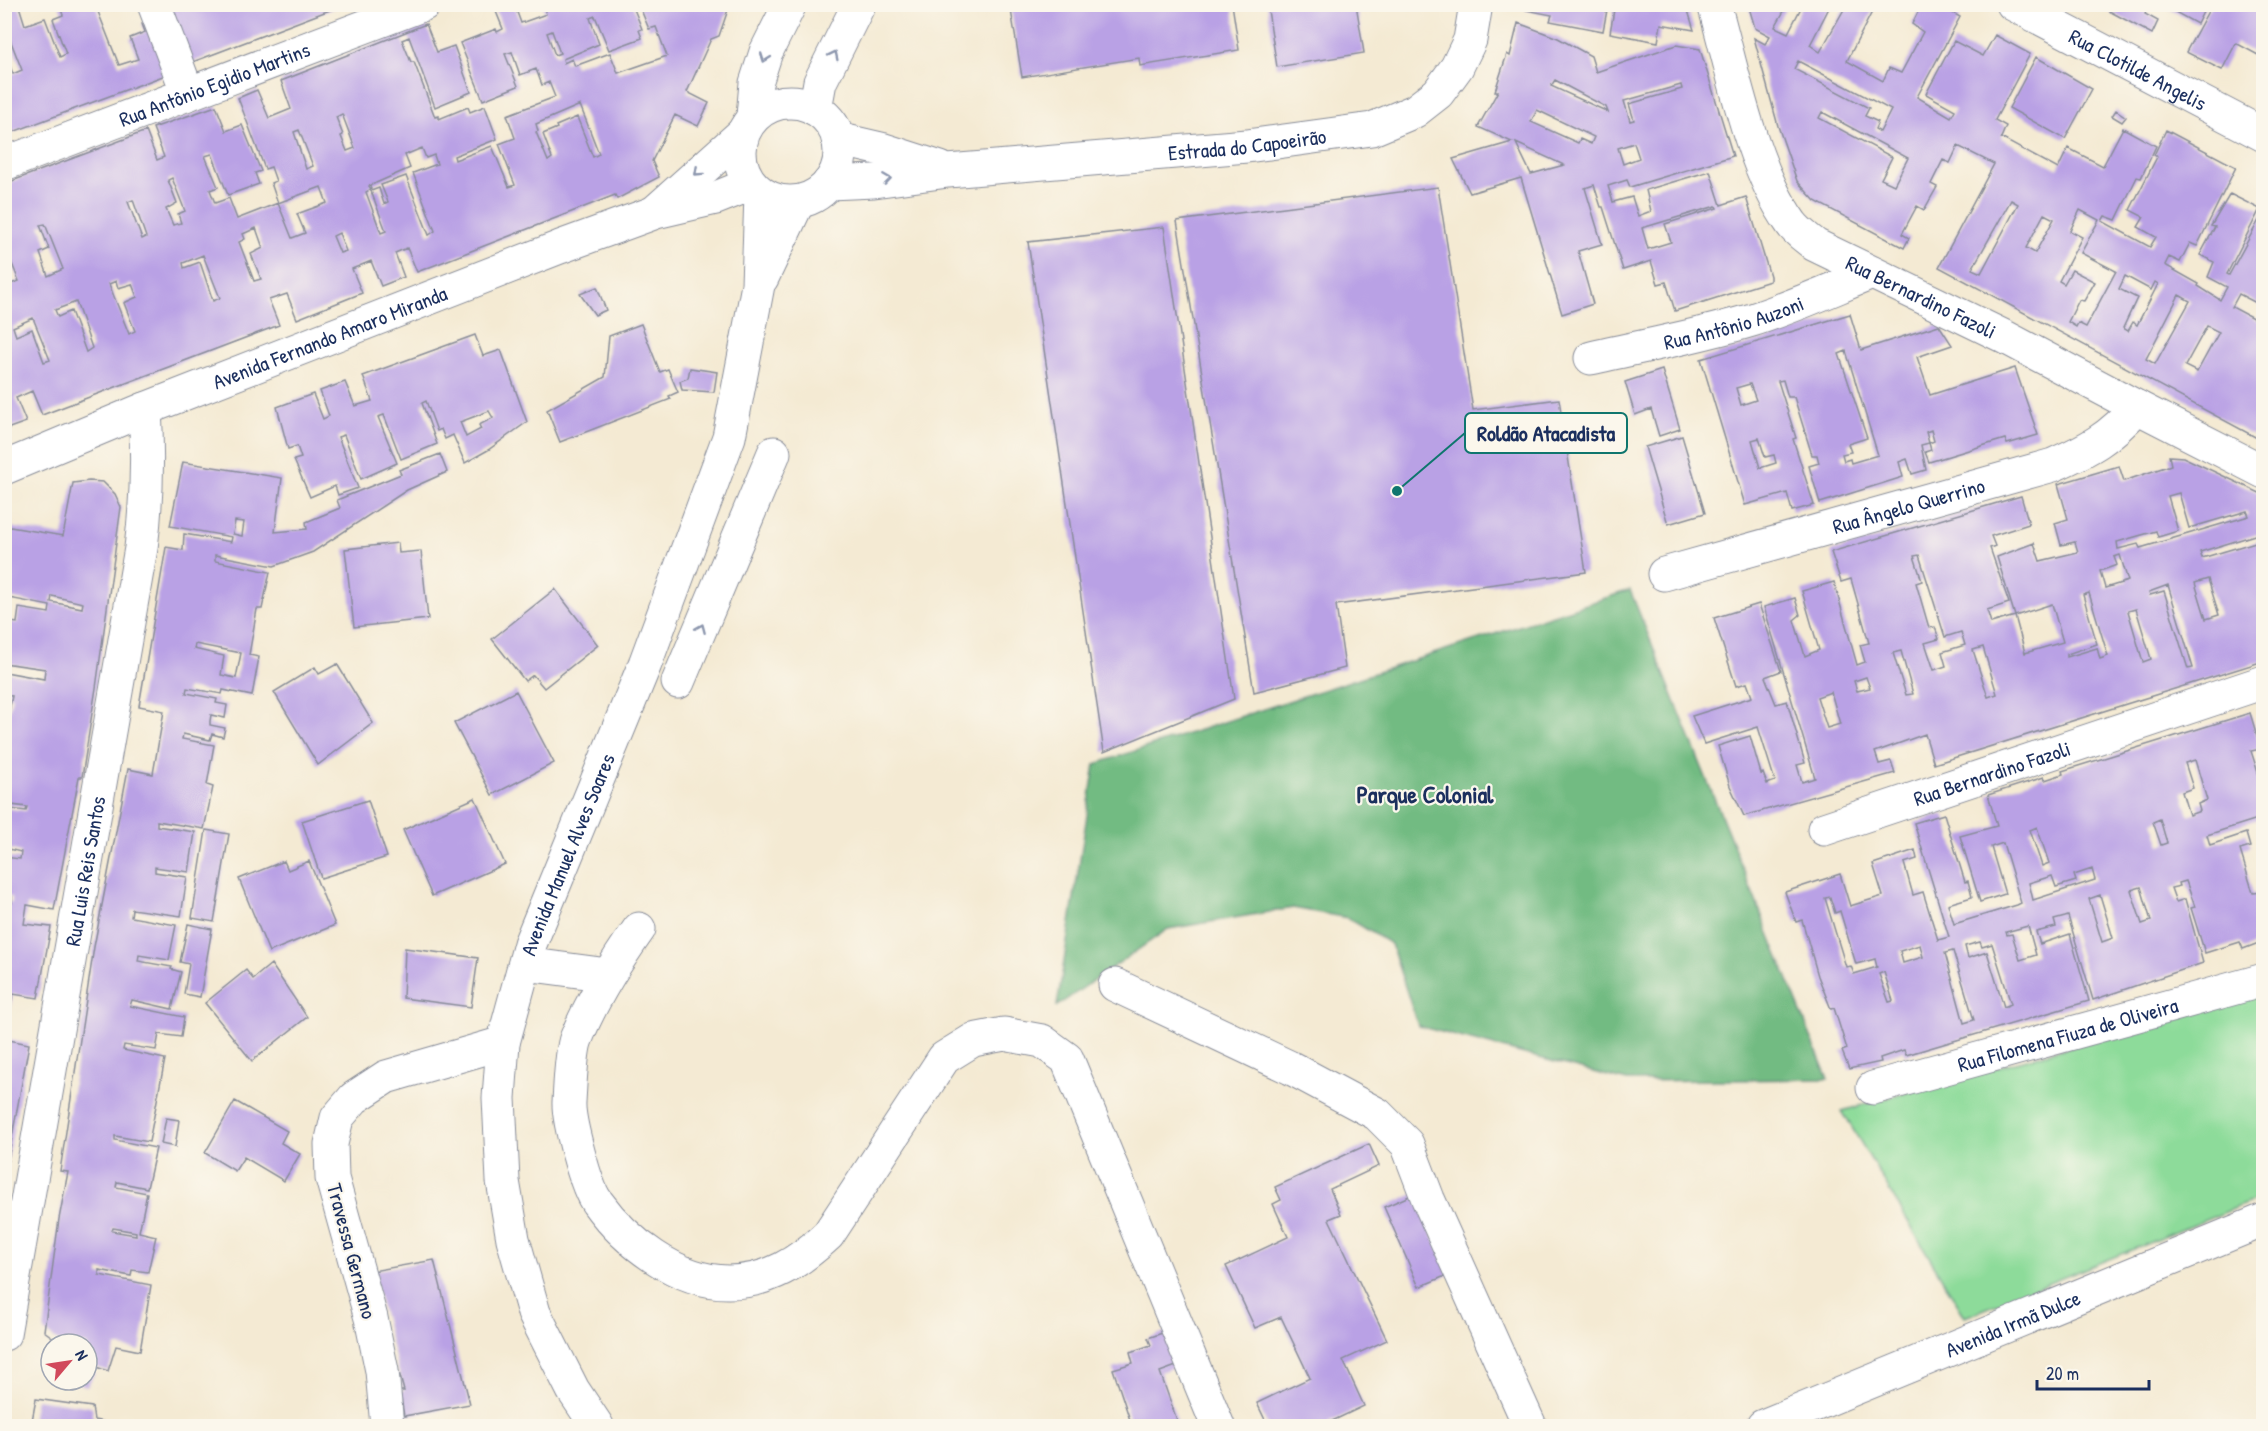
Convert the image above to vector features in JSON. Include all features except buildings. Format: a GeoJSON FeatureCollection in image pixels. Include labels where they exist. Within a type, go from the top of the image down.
{"type":"FeatureCollection","features":[{"type":"Feature","properties":{"kind":"street"},"geometry":{"type":"LineString","coordinates":[[154,4],[188,94]]}},
{"type":"Feature","properties":{"kind":"street","name":"Rua Antônio Egidio Martins"},"geometry":{"type":"LineString","coordinates":[[4,164],[424,4]]}},
{"type":"Feature","properties":{"kind":"street"},"geometry":{"type":"LineString","coordinates":[[748,125],[767,106],[783,102],[799,103],[815,108],[830,122],[838,140],[839,162],[829,183],[816,195],[798,202],[785,202],[756,189],[742,168],[739,151],[748,125],[756,83],[766,52],[789,4]]}},
{"type":"Feature","properties":{"kind":"street"},"geometry":{"type":"LineString","coordinates":[[815,108],[820,82],[859,4]]}},
{"type":"Feature","properties":{"kind":"street","name":"Estrada do Capoeirão"},"geometry":{"type":"LineString","coordinates":[[829,183],[874,181],[948,171],[1247,146],[1372,129],[1415,111],[1438,93],[1457,68],[1470,40],[1476,4]]}},
{"type":"Feature","properties":{"kind":"street","name":"Rua Bernardino Fazoli"},"geometry":{"type":"LineString","coordinates":[[1714,4],[1754,147],[1775,197],[1792,225],[1815,245],[2005,337],[2137,408],[2264,472]]}},
{"type":"Feature","properties":{"kind":"street","name":"Rua Clotilde Angelis"},"geometry":{"type":"LineString","coordinates":[[2013,4],[2264,135]]}},
{"type":"Feature","properties":{"kind":"street","name":"Avenida Fernando Amaro Miranda"},"geometry":{"type":"LineString","coordinates":[[656,212],[748,125]]}},
{"type":"Feature","properties":{"kind":"street","name":"Estrada do Capoeirão"},"geometry":{"type":"LineString","coordinates":[[838,140],[880,149],[948,171]]}},
{"type":"Feature","properties":{"kind":"street","name":"Avenida Fernando Amaro Miranda"},"geometry":{"type":"LineString","coordinates":[[4,468],[144,409],[549,251],[656,212],[756,189]]}},
{"type":"Feature","properties":{"kind":"street","name":"Avenida Manuel Alves Soares"},"geometry":{"type":"LineString","coordinates":[[597,1426],[573,1390],[534,1313],[513,1239],[503,1170],[499,1098],[503,1043],[530,944],[649,654],[729,437],[758,285],[756,189]]}},
{"type":"Feature","properties":{"kind":"street","name":"Avenida Manuel Alves Soares"},"geometry":{"type":"LineString","coordinates":[[758,285],[798,202]]}},
{"type":"Feature","properties":{"kind":"street","name":"Rua Antônio Auzoni"},"geometry":{"type":"LineString","coordinates":[[1591,358],[1750,320],[1872,273]]}},
{"type":"Feature","properties":{"kind":"street","name":"Rua Ângelo Querrino"},"geometry":{"type":"LineString","coordinates":[[1664,574],[2053,465],[2091,448],[2118,428],[2137,408]]}},
{"type":"Feature","properties":{"kind":"street","name":"Rua Luis Reis Santos"},"geometry":{"type":"LineString","coordinates":[[4,1334],[141,548],[147,500],[148,454],[144,409]]}},
{"type":"Feature","properties":{"kind":"street"},"geometry":{"type":"LineString","coordinates":[[678,682],[774,453]]}},
{"type":"Feature","properties":{"kind":"street","name":"Rua Bernardino Fazoli"},"geometry":{"type":"LineString","coordinates":[[1824,829],[2264,682]]}},
{"type":"Feature","properties":{"kind":"street"},"geometry":{"type":"LineString","coordinates":[[639,929],[608,975],[576,1041],[569,1104],[576,1147],[595,1200],[632,1240],[665,1264],[699,1278],[727,1282],[754,1279],[780,1271],[804,1257],[828,1235],[944,1058],[973,1040],[1004,1034],[1042,1041],[1067,1059],[1218,1426]]}},
{"type":"Feature","properties":{"kind":"street"},"geometry":{"type":"LineString","coordinates":[[525,964],[608,975]]}},
{"type":"Feature","properties":{"kind":"street","name":"Rua Filomena Fiuza de Oliveira"},"geometry":{"type":"LineString","coordinates":[[1873,1088],[2264,980]]}},
{"type":"Feature","properties":{"kind":"street"},"geometry":{"type":"LineString","coordinates":[[1114,985],[1291,1068],[1377,1114],[1407,1144],[1428,1199],[1530,1426]]}},
{"type":"Feature","properties":{"kind":"street","name":"Travessa Germano"},"geometry":{"type":"LineString","coordinates":[[387,1426],[382,1371],[371,1318],[332,1178],[331,1143],[337,1118],[354,1098],[386,1077],[503,1043]]}},
{"type":"Feature","properties":{"kind":"street","name":"Avenida Irmã Dulce"},"geometry":{"type":"LineString","coordinates":[[1763,1426],[2264,1220]]}},
{"type":"Feature","properties":{"kind":"green space"},"geometry":{"type":"Polygon","coordinates":[[[1630,590],[1828,1079],[1627,1081],[1418,1026],[1391,944],[1348,918],[1293,908],[1168,929],[1057,1006],[1095,764],[1630,590]]]}},
{"type":"Feature","properties":{"kind":"green space"},"geometry":{"type":"Polygon","coordinates":[[[2263,992],[2263,1197],[1965,1317],[1842,1111],[2263,992]]]}},
{"type":"Feature","properties":{"kind":"place","name":"Roldão Atacadista"},"geometry":{"type":"Point","coordinates":[1397,491]}},
{"type":"Feature","properties":{"kind":"district","name":"Parque Colonial"},"geometry":{"type":"Point","coordinates":[1425,794]}}]}
